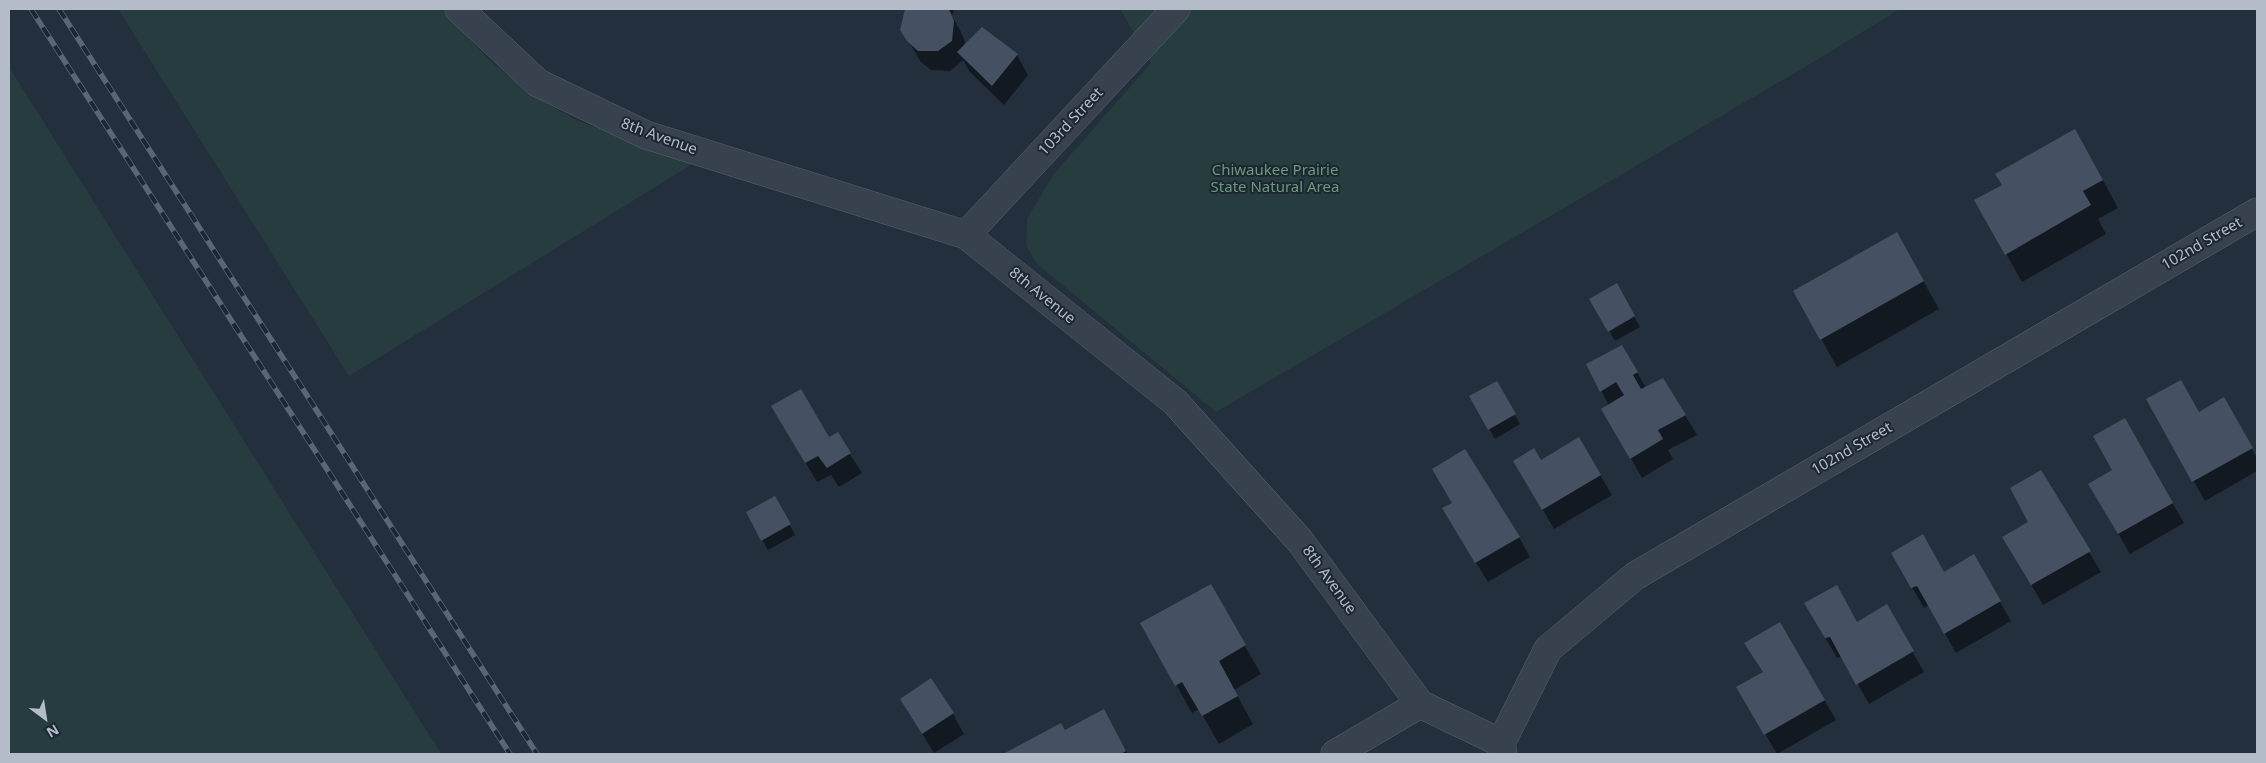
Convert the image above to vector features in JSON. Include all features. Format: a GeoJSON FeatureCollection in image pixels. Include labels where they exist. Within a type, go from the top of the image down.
{"type":"FeatureCollection","features":[{"type":"Feature","properties":{"kind":"street","name":"8th Avenue"},"geometry":{"type":"LineString","coordinates":[[459,9],[538,83],[646,135],[966,235],[1175,402],[1300,541],[1420,704],[1502,748]]}},
{"type":"Feature","properties":{"kind":"street","name":"103rd Street"},"geometry":{"type":"LineString","coordinates":[[966,235],[1176,9]]}},
{"type":"Feature","properties":{"kind":"street","name":"102nd Street"},"geometry":{"type":"LineString","coordinates":[[1502,748],[1548,649],[1635,576],[2257,212]]}},
{"type":"Feature","properties":{"kind":"street"},"geometry":{"type":"LineString","coordinates":[[1335,754],[1420,704]]}},
{"type":"Feature","properties":{"kind":"green space"},"geometry":{"type":"Polygon","coordinates":[[[118,9],[442,9],[489,60],[535,97],[578,121],[694,163],[349,376],[118,9]]]}},
{"type":"Feature","properties":{"kind":"green space","name":"Chiwaukee Prairie State Natural Area"},"geometry":{"type":"Polygon","coordinates":[[[1120,9],[1900,9],[1810,64],[1216,412],[1037,264],[1026,245],[1027,219],[1053,175],[1151,63],[1120,9]]]}},
{"type":"Feature","properties":{"kind":"green space"},"geometry":{"type":"Polygon","coordinates":[[[9,67],[419,719],[442,754],[9,754],[9,67]]]}},
{"type":"Feature","properties":{"kind":"building"},"geometry":{"type":"Polygon","coordinates":[[[905,9],[949,9],[954,21],[952,41],[938,51],[918,51],[907,41],[900,30],[905,9]]]}},
{"type":"Feature","properties":{"kind":"building"},"geometry":{"type":"Polygon","coordinates":[[[982,27],[1018,54],[992,86],[957,52],[982,27]]]}},
{"type":"Feature","properties":{"kind":"building"},"geometry":{"type":"Polygon","coordinates":[[[2075,129],[2103,180],[2083,191],[2091,205],[2005,255],[1974,200],[2002,185],[1995,174],[2075,129]]]}},
{"type":"Feature","properties":{"kind":"building"},"geometry":{"type":"Polygon","coordinates":[[[1897,232],[1924,281],[1820,340],[1793,291],[1897,232]]]}},
{"type":"Feature","properties":{"kind":"building"},"geometry":{"type":"Polygon","coordinates":[[[1617,283],[1635,316],[1608,332],[1589,299],[1617,283]]]}},
{"type":"Feature","properties":{"kind":"building"},"geometry":{"type":"Polygon","coordinates":[[[1622,345],[1638,372],[1633,375],[1641,389],[1663,378],[1686,415],[1658,430],[1663,439],[1630,459],[1601,409],[1624,395],[1616,382],[1600,392],[1586,364],[1622,345]]]}},
{"type":"Feature","properties":{"kind":"building"},"geometry":{"type":"Polygon","coordinates":[[[2181,380],[2199,412],[2224,397],[2253,448],[2192,482],[2146,399],[2181,380]]]}},
{"type":"Feature","properties":{"kind":"building"},"geometry":{"type":"Polygon","coordinates":[[[1497,381],[1516,414],[1488,430],[1469,396],[1497,381]]]}},
{"type":"Feature","properties":{"kind":"building"},"geometry":{"type":"Polygon","coordinates":[[[801,389],[829,437],[838,432],[851,453],[827,468],[818,456],[805,463],[771,406],[801,389]]]}},
{"type":"Feature","properties":{"kind":"building"},"geometry":{"type":"Polygon","coordinates":[[[2125,418],[2173,503],[2118,534],[2088,484],[2112,470],[2093,436],[2125,418]]]}},
{"type":"Feature","properties":{"kind":"building"},"geometry":{"type":"Polygon","coordinates":[[[1579,437],[1601,475],[1542,510],[1513,461],[1534,448],[1541,460],[1579,437]]]}},
{"type":"Feature","properties":{"kind":"building"},"geometry":{"type":"Polygon","coordinates":[[[1465,449],[1520,537],[1475,563],[1442,508],[1452,503],[1432,469],[1465,449]]]}},
{"type":"Feature","properties":{"kind":"building"},"geometry":{"type":"Polygon","coordinates":[[[2041,470],[2091,551],[2031,585],[2002,537],[2028,522],[2010,488],[2041,470]]]}},
{"type":"Feature","properties":{"kind":"building"},"geometry":{"type":"Polygon","coordinates":[[[775,496],[791,524],[761,541],[746,512],[775,496]]]}},
{"type":"Feature","properties":{"kind":"building"},"geometry":{"type":"Polygon","coordinates":[[[1923,534],[1944,572],[1974,554],[2001,601],[1944,634],[1917,586],[1911,588],[1891,553],[1923,534]]]}},
{"type":"Feature","properties":{"kind":"building"},"geometry":{"type":"Polygon","coordinates":[[[1211,584],[1246,645],[1219,661],[1238,696],[1202,716],[1182,682],[1175,686],[1140,623],[1211,584]]]}},
{"type":"Feature","properties":{"kind":"building"},"geometry":{"type":"Polygon","coordinates":[[[1837,585],[1857,622],[1887,604],[1914,651],[1856,685],[1830,637],[1825,638],[1804,603],[1837,585]]]}},
{"type":"Feature","properties":{"kind":"building"},"geometry":{"type":"Polygon","coordinates":[[[1780,622],[1825,700],[1764,735],[1736,687],[1763,672],[1744,643],[1780,622]]]}},
{"type":"Feature","properties":{"kind":"building"},"geometry":{"type":"Polygon","coordinates":[[[931,678],[954,713],[922,734],[900,699],[931,678]]]}},
{"type":"Feature","properties":{"kind":"building"},"geometry":{"type":"Polygon","coordinates":[[[1104,709],[1126,751],[1121,754],[1003,754],[1061,723],[1065,730],[1104,709]]]}},
{"type":"Feature","properties":{"kind":"railway"},"geometry":{"type":"LineString","coordinates":[[31,9],[510,754]]}},
{"type":"Feature","properties":{"kind":"railway"},"geometry":{"type":"LineString","coordinates":[[59,9],[537,754]]}}]}
